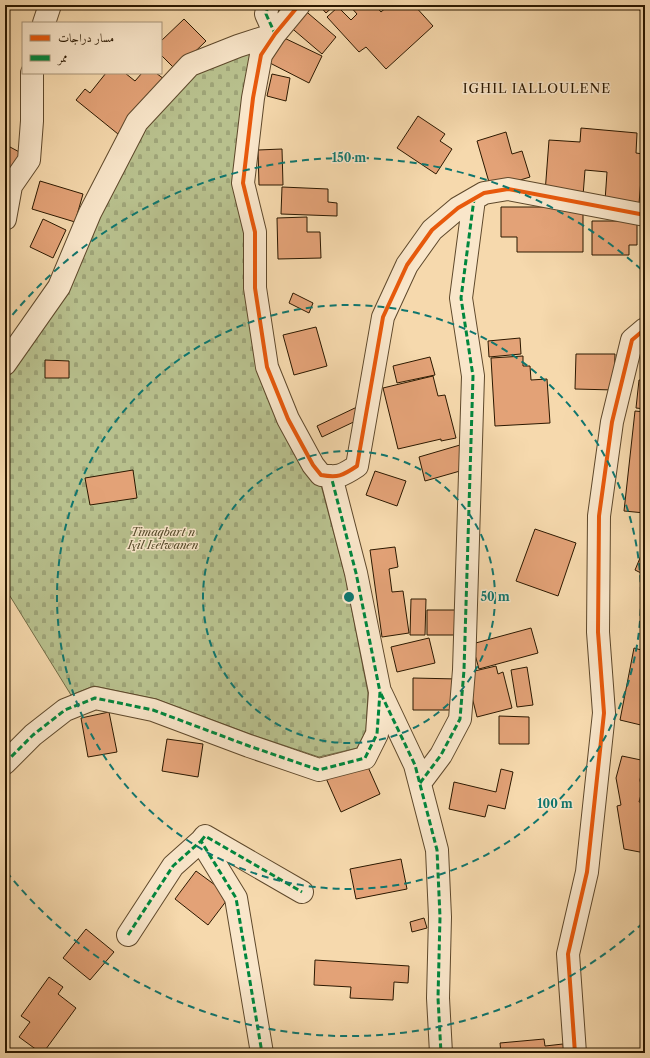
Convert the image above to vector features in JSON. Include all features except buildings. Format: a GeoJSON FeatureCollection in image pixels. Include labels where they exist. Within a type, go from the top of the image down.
{"type":"FeatureCollection","features":[{"type":"Feature","properties":{"kind":"street"},"geometry":{"type":"LineString","coordinates":[[44,22],[50,5]]}},
{"type":"Feature","properties":{"kind":"street"},"geometry":{"type":"LineString","coordinates":[[268,5],[266,14],[275,34]]}},
{"type":"Feature","properties":{"kind":"street"},"geometry":{"type":"LineString","coordinates":[[299,5],[275,34],[261,55],[253,98],[243,183],[254,232],[255,288],[267,367],[288,419],[313,465],[321,475],[344,475],[357,466],[383,317],[407,265],[432,230],[458,208],[484,193],[508,189],[645,215]]}},
{"type":"Feature","properties":{"kind":"street"},"geometry":{"type":"LineString","coordinates":[[5,364],[59,287],[90,213],[137,122],[190,65],[238,46],[275,34]]}},
{"type":"Feature","properties":{"kind":"street"},"geometry":{"type":"LineString","coordinates":[[5,219],[11,186],[29,160],[32,121],[32,74]]}},
{"type":"Feature","properties":{"kind":"street"},"geometry":{"type":"LineString","coordinates":[[420,783],[441,755],[460,719],[464,670],[473,376],[461,298],[474,199]]}},
{"type":"Feature","properties":{"kind":"street"},"geometry":{"type":"LineString","coordinates":[[575,1053],[568,954],[587,872],[604,713],[598,632],[599,516],[612,422],[632,340],[645,329]]}},
{"type":"Feature","properties":{"kind":"street"},"geometry":{"type":"LineString","coordinates":[[331,476],[356,573],[380,692],[415,766],[437,850],[440,917],[438,998],[440,1053]]}},
{"type":"Feature","properties":{"kind":"street"},"geometry":{"type":"LineString","coordinates":[[5,763],[32,735],[65,710],[95,698],[152,710],[318,770],[365,758],[377,734],[380,692]]}},
{"type":"Feature","properties":{"kind":"street"},"geometry":{"type":"LineString","coordinates":[[128,935],[173,866],[205,836],[302,892]]}},
{"type":"Feature","properties":{"kind":"street"},"geometry":{"type":"LineString","coordinates":[[201,841],[236,898],[262,1053]]}},
{"type":"Feature","properties":{"kind":"green space","name":"Timaqbart n Iɣil Iɛelwanen"},"geometry":{"type":"Polygon","coordinates":[[[251,51],[244,233],[304,470],[315,484],[321,485],[345,575],[368,693],[366,730],[357,748],[319,757],[253,735],[156,699],[94,686],[71,695],[5,588],[6,378],[67,291],[98,217],[144,127],[195,73],[251,51]]]}},
{"type":"Feature","properties":{"kind":"marked path"},"geometry":{"type":"LineString","coordinates":[[268,5],[266,14],[275,34],[277,31]]}},
{"type":"Feature","properties":{"kind":"marked path"},"geometry":{"type":"LineString","coordinates":[[420,783],[441,755],[460,719],[464,670],[473,376],[461,298],[474,199]]}},
{"type":"Feature","properties":{"kind":"marked path"},"geometry":{"type":"LineString","coordinates":[[5,763],[33,735],[65,710],[95,698],[153,710],[249,746],[319,770],[365,758],[377,734],[380,692],[356,573],[331,476]]}},
{"type":"Feature","properties":{"kind":"marked path"},"geometry":{"type":"LineString","coordinates":[[381,694],[415,765],[437,850],[440,917],[438,998],[441,1053]]}},
{"type":"Feature","properties":{"kind":"marked path"},"geometry":{"type":"LineString","coordinates":[[201,841],[205,836],[302,892]]}},
{"type":"Feature","properties":{"kind":"marked path"},"geometry":{"type":"LineString","coordinates":[[128,935],[173,866],[201,841],[236,898],[262,1053]]}},
{"type":"Feature","properties":{"kind":"cycle path"},"geometry":{"type":"LineString","coordinates":[[299,5],[275,34],[261,55],[253,98],[243,183],[255,232],[255,288],[267,367],[288,419],[313,465],[321,475],[336,476],[357,466],[383,317],[407,265],[432,230],[458,208],[484,193],[508,189],[645,215]]}},
{"type":"Feature","properties":{"kind":"cycle path"},"geometry":{"type":"LineString","coordinates":[[575,1053],[568,954],[587,872],[604,713],[598,632],[599,516],[612,422],[632,340],[645,329]]}},
{"type":"Feature","properties":{"kind":"district","name":"IGHIL IALLOULENE"},"geometry":{"type":"Point","coordinates":[537,88]}}]}
